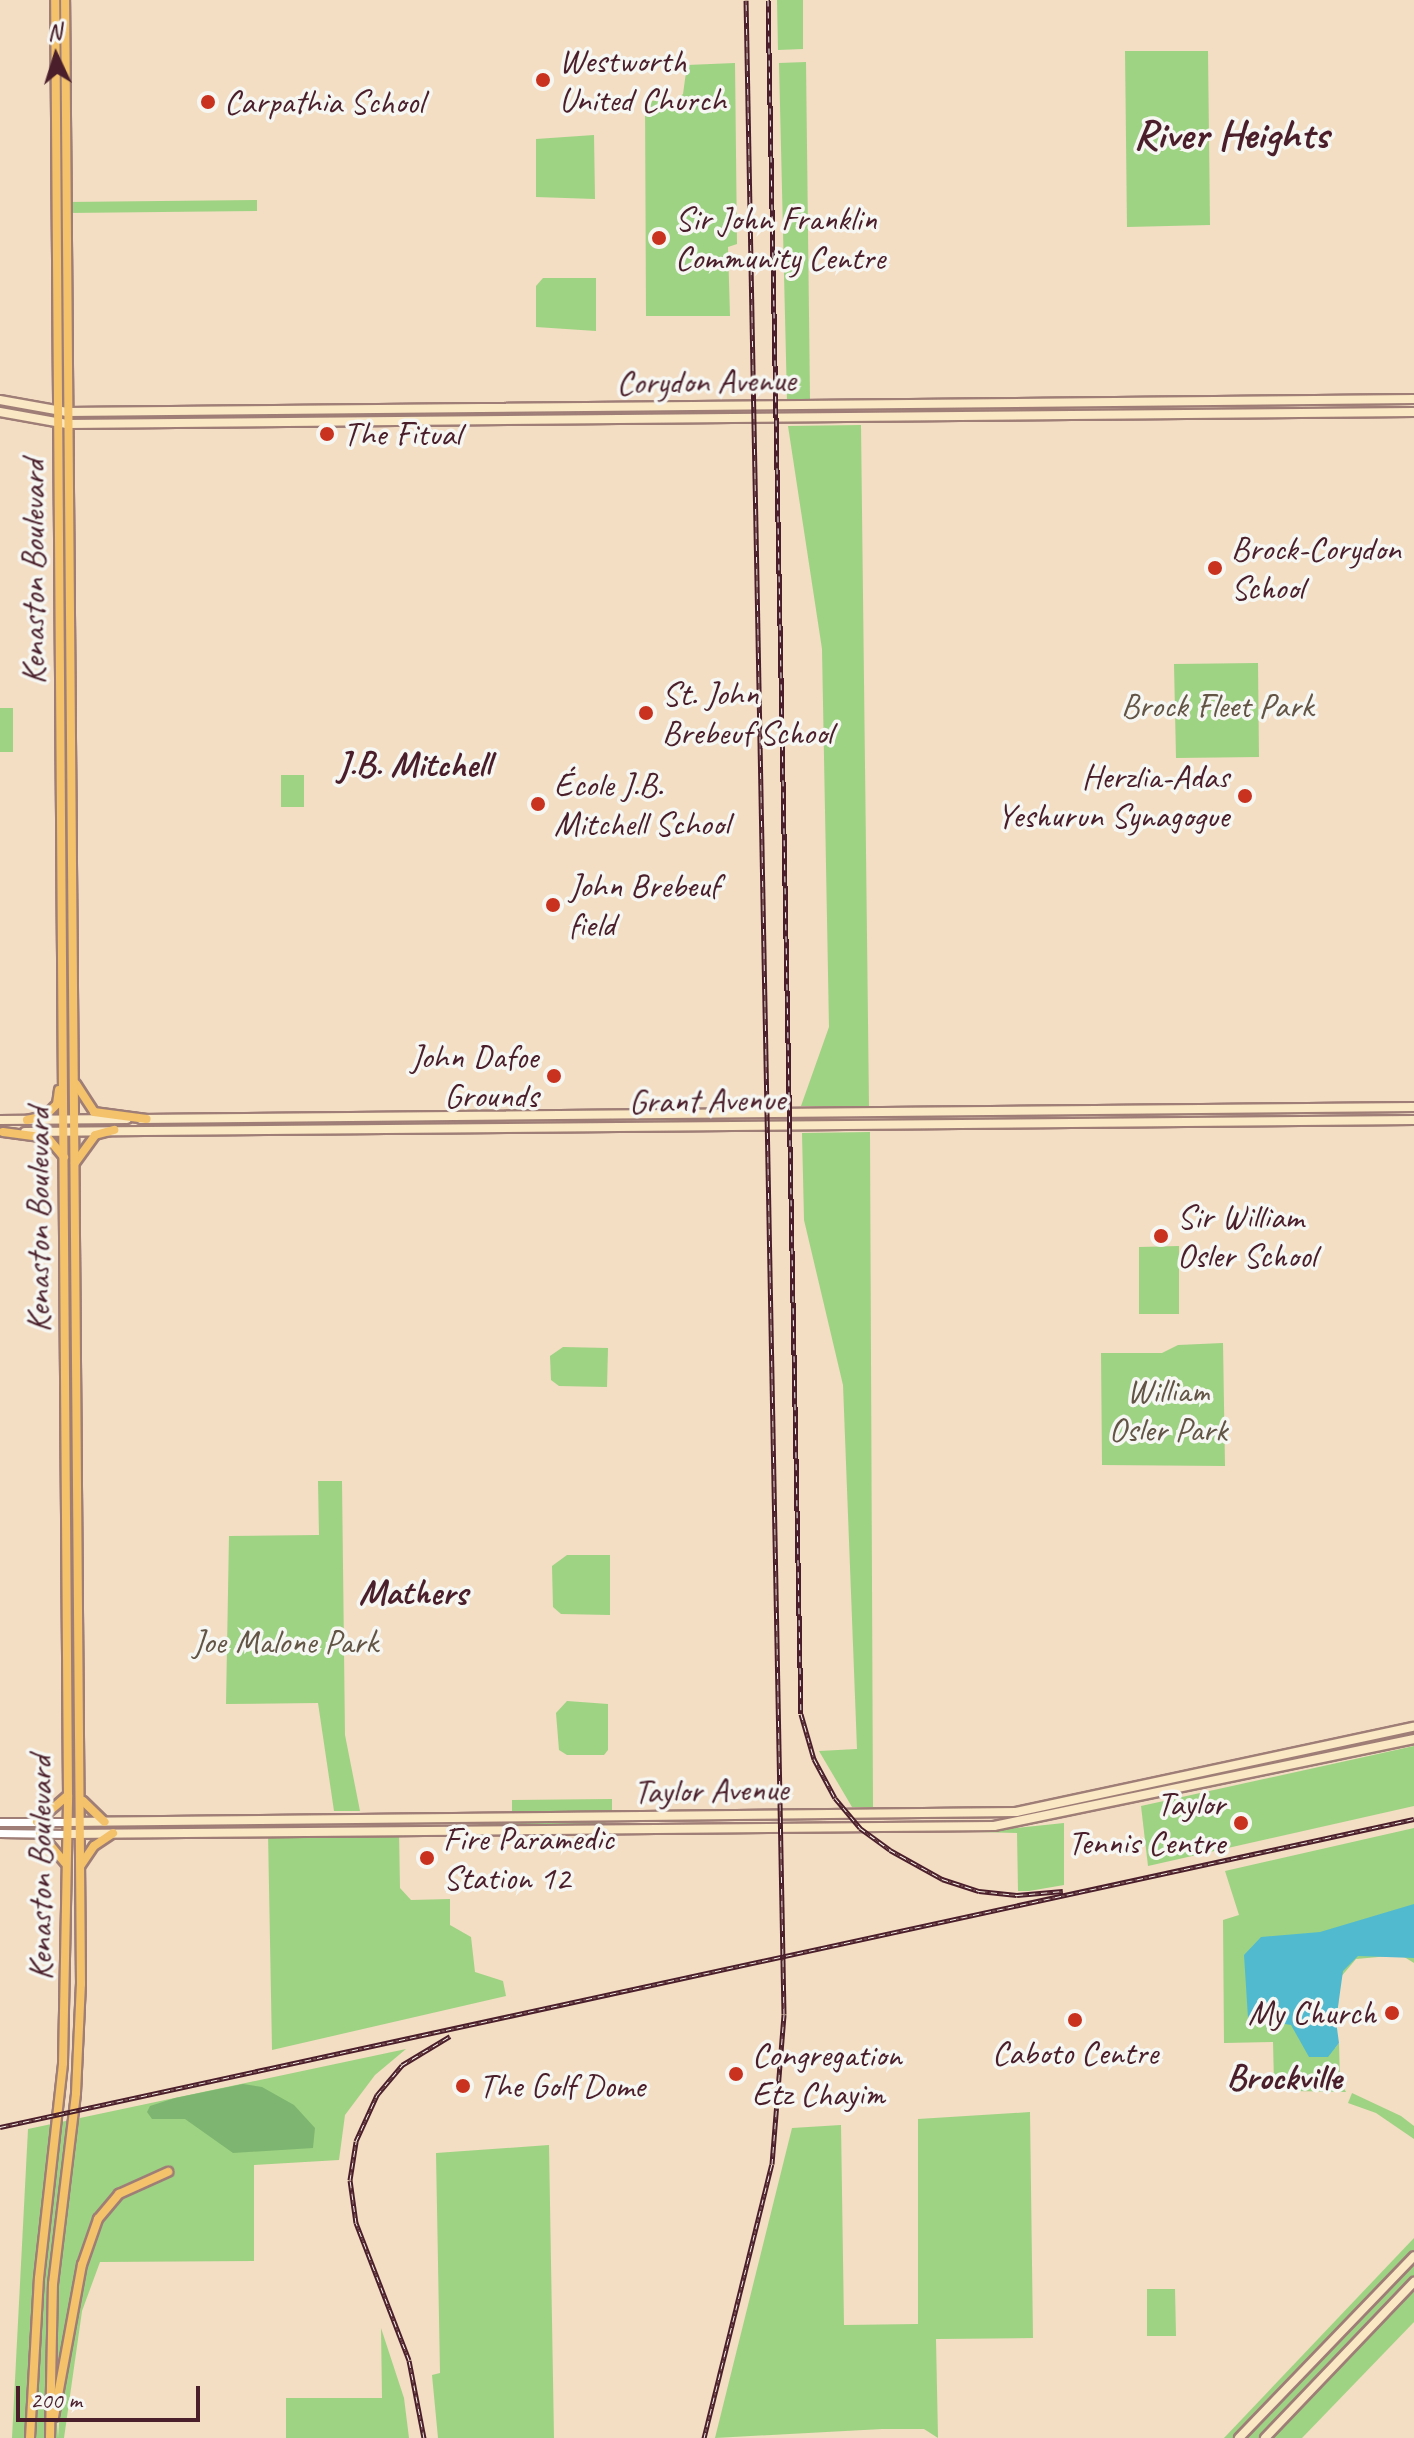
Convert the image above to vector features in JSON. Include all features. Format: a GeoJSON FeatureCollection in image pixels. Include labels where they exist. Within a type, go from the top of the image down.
{"type":"FeatureCollection","features":[{"type":"Feature","properties":{"kind":"main road","name":"Kenaston Boulevard"},"geometry":{"type":"LineString","coordinates":[[55,0],[63,412]]}},
{"type":"Feature","properties":{"kind":"main road","name":"Kenaston Boulevard"},"geometry":{"type":"LineString","coordinates":[[30,2438],[39,2278],[63,2063],[68,1795],[64,1132],[65,0]]}},
{"type":"Feature","properties":{"kind":"main road","name":"Corydon Avenue"},"geometry":{"type":"LineString","coordinates":[[0,400],[63,412],[1414,399]]}},
{"type":"Feature","properties":{"kind":"main road","name":"Corydon Avenue"},"geometry":{"type":"LineString","coordinates":[[0,412],[63,424],[1414,412]]}},
{"type":"Feature","properties":{"kind":"main road","name":"Kenaston Boulevard"},"geometry":{"type":"LineString","coordinates":[[50,2438],[53,2284],[79,2046],[81,1866],[75,1081],[63,424]]}},
{"type":"Feature","properties":{"kind":"main road"},"geometry":{"type":"LineString","coordinates":[[27,1120],[45,1116],[57,1104],[64,1058]]}},
{"type":"Feature","properties":{"kind":"main road"},"geometry":{"type":"LineString","coordinates":[[75,1081],[94,1112],[147,1119]]}},
{"type":"Feature","properties":{"kind":"main road","name":"Grant Avenue"},"geometry":{"type":"LineString","coordinates":[[0,1120],[1414,1107]]}},
{"type":"Feature","properties":{"kind":"main road","name":"Grant Avenue"},"geometry":{"type":"LineString","coordinates":[[1,1132],[1414,1120]]}},
{"type":"Feature","properties":{"kind":"main road"},"geometry":{"type":"LineString","coordinates":[[75,1164],[95,1135],[114,1130]]}},
{"type":"Feature","properties":{"kind":"main road"},"geometry":{"type":"LineString","coordinates":[[1,1132],[48,1138],[65,1158]]}},
{"type":"Feature","properties":{"kind":"main road","name":"Taylor Avenue"},"geometry":{"type":"LineString","coordinates":[[67,1822],[1016,1812],[1414,1729]]}},
{"type":"Feature","properties":{"kind":"main road","name":"Taylor Avenue"},"geometry":{"type":"LineString","coordinates":[[67,1834],[994,1826],[1410,1740]]}},
{"type":"Feature","properties":{"kind":"main road"},"geometry":{"type":"LineString","coordinates":[[37,1822],[68,1795]]}},
{"type":"Feature","properties":{"kind":"main road"},"geometry":{"type":"LineString","coordinates":[[81,1796],[88,1810],[105,1822]]}},
{"type":"Feature","properties":{"kind":"main road"},"geometry":{"type":"LineString","coordinates":[[40,1833],[65,1864]]}},
{"type":"Feature","properties":{"kind":"main road"},"geometry":{"type":"LineString","coordinates":[[81,1866],[94,1846],[113,1833]]}},
{"type":"Feature","properties":{"kind":"main road"},"geometry":{"type":"LineString","coordinates":[[50,2438],[82,2265],[98,2219],[119,2194],[168,2172]]}},
{"type":"Feature","properties":{"kind":"main road"},"geometry":{"type":"LineString","coordinates":[[1239,2438],[1414,2256]]}},
{"type":"Feature","properties":{"kind":"main road"},"geometry":{"type":"LineString","coordinates":[[1265,2438],[1414,2282]]}},
{"type":"Feature","properties":{"kind":"street","name":"Taylor Avenue"},"geometry":{"type":"LineString","coordinates":[[1410,1740],[1414,1729]]}},
{"type":"Feature","properties":{"kind":"street","name":"Taylor Avenue"},"geometry":{"type":"LineString","coordinates":[[0,1822],[67,1822]]}},
{"type":"Feature","properties":{"kind":"street","name":"Taylor Avenue"},"geometry":{"type":"LineString","coordinates":[[0,1833],[67,1834]]}},
{"type":"Feature","properties":{"kind":"green space"},"geometry":{"type":"Polygon","coordinates":[[[777,0],[803,0],[803,49],[778,50],[777,0]]]}},
{"type":"Feature","properties":{"kind":"green space"},"geometry":{"type":"Polygon","coordinates":[[[1125,51],[1208,51],[1210,225],[1127,227],[1125,51]]]}},
{"type":"Feature","properties":{"kind":"green space"},"geometry":{"type":"Polygon","coordinates":[[[806,62],[810,399],[787,400],[779,63],[806,62]]]}},
{"type":"Feature","properties":{"kind":"green space"},"geometry":{"type":"Polygon","coordinates":[[[735,63],[737,244],[728,247],[730,316],[646,316],[645,101],[676,100],[683,94],[687,65],[735,63]]]}},
{"type":"Feature","properties":{"kind":"green space"},"geometry":{"type":"Polygon","coordinates":[[[594,135],[595,199],[536,197],[536,139],[594,135]]]}},
{"type":"Feature","properties":{"kind":"green space"},"geometry":{"type":"Polygon","coordinates":[[[257,200],[257,211],[67,213],[67,202],[257,200]]]}},
{"type":"Feature","properties":{"kind":"green space"},"geometry":{"type":"Polygon","coordinates":[[[543,278],[596,278],[596,331],[536,327],[536,286],[543,278]]]}},
{"type":"Feature","properties":{"kind":"green space"},"geometry":{"type":"Polygon","coordinates":[[[861,425],[869,1106],[801,1106],[829,1027],[822,649],[788,426],[861,425]]]}},
{"type":"Feature","properties":{"kind":"green space","name":"Brock Fleet Park"},"geometry":{"type":"Polygon","coordinates":[[[1258,663],[1259,757],[1176,758],[1174,664],[1258,663]]]}},
{"type":"Feature","properties":{"kind":"green space"},"geometry":{"type":"Polygon","coordinates":[[[0,708],[13,708],[13,752],[0,752],[0,708]]]}},
{"type":"Feature","properties":{"kind":"green space"},"geometry":{"type":"Polygon","coordinates":[[[281,775],[304,775],[304,807],[281,807],[281,775]]]}},
{"type":"Feature","properties":{"kind":"green space"},"geometry":{"type":"Polygon","coordinates":[[[870,1132],[873,1807],[852,1807],[819,1751],[857,1749],[843,1385],[804,1220],[802,1133],[870,1132]]]}},
{"type":"Feature","properties":{"kind":"green space"},"geometry":{"type":"Polygon","coordinates":[[[1179,1246],[1179,1314],[1139,1314],[1139,1247],[1179,1246]]]}},
{"type":"Feature","properties":{"kind":"green space","name":"William Osler Park"},"geometry":{"type":"Polygon","coordinates":[[[1223,1343],[1225,1466],[1102,1465],[1101,1353],[1162,1353],[1178,1345],[1223,1343]]]}},
{"type":"Feature","properties":{"kind":"green space"},"geometry":{"type":"Polygon","coordinates":[[[563,1347],[608,1348],[607,1387],[559,1386],[551,1380],[550,1356],[563,1347]]]}},
{"type":"Feature","properties":{"kind":"green space","name":"Joe Malone Park"},"geometry":{"type":"Polygon","coordinates":[[[318,1481],[342,1481],[345,1735],[360,1811],[334,1811],[318,1703],[226,1704],[229,1536],[319,1535],[318,1481]]]}},
{"type":"Feature","properties":{"kind":"green space"},"geometry":{"type":"Polygon","coordinates":[[[567,1555],[610,1555],[610,1615],[561,1614],[553,1607],[552,1566],[567,1555]]]}},
{"type":"Feature","properties":{"kind":"green space"},"geometry":{"type":"Polygon","coordinates":[[[567,1701],[608,1704],[608,1750],[604,1755],[567,1755],[559,1750],[556,1713],[567,1701]]]}},
{"type":"Feature","properties":{"kind":"green space","name":"Taylor Tennis Centre"},"geometry":{"type":"Polygon","coordinates":[[[1414,1746],[1414,1806],[1148,1866],[1141,1806],[1414,1746]]]}},
{"type":"Feature","properties":{"kind":"green space"},"geometry":{"type":"Polygon","coordinates":[[[612,1799],[612,1818],[512,1818],[512,1800],[612,1799]]]}},
{"type":"Feature","properties":{"kind":"green space"},"geometry":{"type":"Polygon","coordinates":[[[605,1821],[607,1826],[478,1825],[481,1822],[605,1821]]]}},
{"type":"Feature","properties":{"kind":"green space"},"geometry":{"type":"Polygon","coordinates":[[[1064,1823],[1064,1885],[1029,1891],[1018,1891],[1017,1833],[977,1832],[1064,1823]]]}},
{"type":"Feature","properties":{"kind":"green space"},"geometry":{"type":"Polygon","coordinates":[[[1414,1828],[1414,1963],[1401,1955],[1356,1959],[1340,1978],[1335,2048],[1339,2043],[1340,2081],[1346,2092],[1293,2091],[1293,2083],[1274,2084],[1273,2042],[1224,2043],[1223,1920],[1239,1915],[1225,1871],[1414,1828]]]}},
{"type":"Feature","properties":{"kind":"green space"},"geometry":{"type":"Polygon","coordinates":[[[399,1831],[400,1888],[411,1900],[450,1899],[450,1925],[471,1937],[475,1972],[503,1981],[506,1996],[272,2050],[268,1832],[399,1831]]]}},
{"type":"Feature","properties":{"kind":"green space"},"geometry":{"type":"Polygon","coordinates":[[[406,2049],[375,2075],[345,2115],[339,2160],[254,2165],[254,2261],[100,2262],[82,2311],[64,2438],[12,2438],[28,2129],[406,2049]],[[78,2285],[54,2375],[58,2438],[61,2394],[78,2285]]]}},
{"type":"Feature","properties":{"kind":"green space"},"geometry":{"type":"Polygon","coordinates":[[[243,2084],[262,2087],[294,2105],[315,2128],[313,2148],[233,2153],[185,2119],[152,2119],[147,2112],[150,2106],[175,2098],[243,2084]]]}},
{"type":"Feature","properties":{"kind":"green space"},"geometry":{"type":"Polygon","coordinates":[[[1352,2093],[1401,2116],[1414,2126],[1414,2139],[1376,2113],[1348,2103],[1352,2093]]]}},
{"type":"Feature","properties":{"kind":"green space"},"geometry":{"type":"Polygon","coordinates":[[[1030,2112],[1033,2338],[936,2339],[938,2438],[924,2429],[882,2429],[715,2438],[792,2128],[841,2125],[844,2325],[918,2324],[918,2119],[1030,2112]]]}},
{"type":"Feature","properties":{"kind":"green space"},"geometry":{"type":"Polygon","coordinates":[[[549,2145],[554,2438],[438,2438],[432,2375],[440,2373],[436,2153],[549,2145]]]}},
{"type":"Feature","properties":{"kind":"green space"},"geometry":{"type":"Polygon","coordinates":[[[1414,2238],[1414,2322],[1302,2438],[1224,2438],[1414,2238]]]}},
{"type":"Feature","properties":{"kind":"green space"},"geometry":{"type":"Polygon","coordinates":[[[1147,2289],[1175,2289],[1176,2336],[1147,2336],[1147,2289]]]}},
{"type":"Feature","properties":{"kind":"green space"},"geometry":{"type":"Polygon","coordinates":[[[381,2328],[404,2398],[409,2438],[286,2438],[286,2398],[382,2398],[381,2328]]]}},
{"type":"Feature","properties":{"kind":"water"},"geometry":{"type":"Polygon","coordinates":[[[1414,1904],[1414,1958],[1358,1956],[1343,1971],[1336,2021],[1339,2043],[1328,2057],[1309,2057],[1291,2025],[1248,2018],[1244,1955],[1261,1937],[1320,1932],[1414,1904]]]}},
{"type":"Feature","properties":{"kind":"railway"},"geometry":{"type":"LineString","coordinates":[[704,2438],[772,2164],[784,2014],[746,0]]}},
{"type":"Feature","properties":{"kind":"railway"},"geometry":{"type":"LineString","coordinates":[[768,0],[801,1714],[814,1759],[835,1798],[860,1828],[890,1850],[942,1879],[979,1891],[1017,1895],[1063,1891]]}},
{"type":"Feature","properties":{"kind":"railway"},"geometry":{"type":"LineString","coordinates":[[0,2127],[1414,1819]]}},
{"type":"Feature","properties":{"kind":"railway"},"geometry":{"type":"LineString","coordinates":[[424,2438],[409,2360],[356,2223],[350,2180],[356,2141],[377,2095],[402,2065],[450,2036]]}},
{"type":"Feature","properties":{"kind":"place","name":"Westworth United Church"},"geometry":{"type":"Point","coordinates":[543,80]}},
{"type":"Feature","properties":{"kind":"place","name":"Carpathia School"},"geometry":{"type":"Point","coordinates":[208,102]}},
{"type":"Feature","properties":{"kind":"place","name":"Sir John Franklin Community Centre"},"geometry":{"type":"Point","coordinates":[659,238]}},
{"type":"Feature","properties":{"kind":"place","name":"The Fitual"},"geometry":{"type":"Point","coordinates":[327,434]}},
{"type":"Feature","properties":{"kind":"place","name":"Brock-Corydon School"},"geometry":{"type":"Point","coordinates":[1215,568]}},
{"type":"Feature","properties":{"kind":"place","name":"St. John Brebeuf School"},"geometry":{"type":"Point","coordinates":[646,713]}},
{"type":"Feature","properties":{"kind":"place","name":"Herzlia-Adas Yeshurun Synagogue"},"geometry":{"type":"Point","coordinates":[1245,796]}},
{"type":"Feature","properties":{"kind":"place","name":"École J.B. Mitchell School"},"geometry":{"type":"Point","coordinates":[538,804]}},
{"type":"Feature","properties":{"kind":"place","name":"John Brebeuf field"},"geometry":{"type":"Point","coordinates":[553,905]}},
{"type":"Feature","properties":{"kind":"place","name":"John Dafoe Grounds"},"geometry":{"type":"Point","coordinates":[554,1076]}},
{"type":"Feature","properties":{"kind":"place","name":"Sir William Osler School"},"geometry":{"type":"Point","coordinates":[1161,1236]}},
{"type":"Feature","properties":{"kind":"place","name":"Taylor Tennis Centre"},"geometry":{"type":"Point","coordinates":[1241,1823]}},
{"type":"Feature","properties":{"kind":"place","name":"Fire Paramedic Station 12"},"geometry":{"type":"Point","coordinates":[427,1858]}},
{"type":"Feature","properties":{"kind":"place","name":"My Church"},"geometry":{"type":"Point","coordinates":[1392,2013]}},
{"type":"Feature","properties":{"kind":"place","name":"Caboto Centre"},"geometry":{"type":"Point","coordinates":[1075,2020]}},
{"type":"Feature","properties":{"kind":"place","name":"Congregation Etz Chayim"},"geometry":{"type":"Point","coordinates":[736,2074]}},
{"type":"Feature","properties":{"kind":"place","name":"The Golf Dome"},"geometry":{"type":"Point","coordinates":[463,2086]}},
{"type":"Feature","properties":{"kind":"district","name":"River Heights"},"geometry":{"type":"Point","coordinates":[1231,135]}},
{"type":"Feature","properties":{"kind":"district","name":"J.B. Mitchell"},"geometry":{"type":"Point","coordinates":[414,765]}},
{"type":"Feature","properties":{"kind":"district","name":"Mathers"},"geometry":{"type":"Point","coordinates":[413,1593]}},
{"type":"Feature","properties":{"kind":"district","name":"Brockville"},"geometry":{"type":"Point","coordinates":[1284,2078]}}]}
